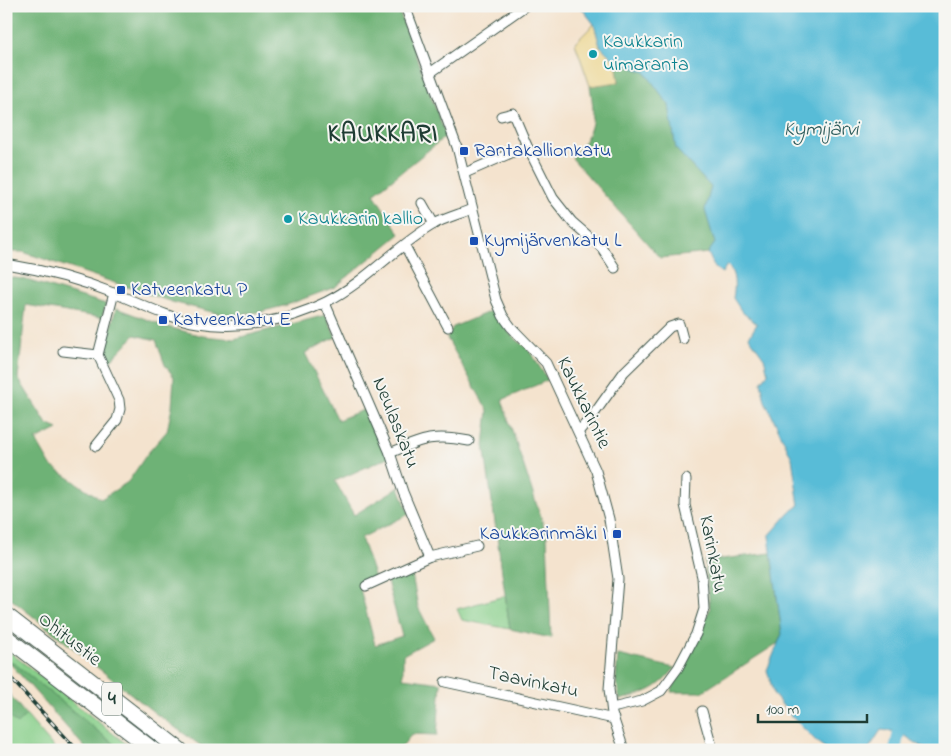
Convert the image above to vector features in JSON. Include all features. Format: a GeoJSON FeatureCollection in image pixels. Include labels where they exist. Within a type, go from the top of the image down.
{"type":"FeatureCollection","features":[{"type":"Feature","properties":{"kind":"highway","name":"Ohitustie"},"geometry":{"type":"LineString","coordinates":[[6,615],[180,750]]}},
{"type":"Feature","properties":{"kind":"highway","name":"Ohitustie"},"geometry":{"type":"LineString","coordinates":[[6,637],[154,750]]}},
{"type":"Feature","properties":{"kind":"street","name":"Kaukkarintie"},"geometry":{"type":"LineString","coordinates":[[405,6],[465,173],[472,209],[496,300],[503,316],[546,362],[596,471],[609,519],[618,578],[609,670],[612,708],[624,750]]}},
{"type":"Feature","properties":{"kind":"street"},"geometry":{"type":"LineString","coordinates":[[430,74],[525,6]]}},
{"type":"Feature","properties":{"kind":"street"},"geometry":{"type":"LineString","coordinates":[[501,116],[513,113],[553,198],[572,222],[602,248],[615,268]]}},
{"type":"Feature","properties":{"kind":"street"},"geometry":{"type":"LineString","coordinates":[[465,173],[527,146]]}},
{"type":"Feature","properties":{"kind":"street"},"geometry":{"type":"LineString","coordinates":[[422,203],[434,224]]}},
{"type":"Feature","properties":{"kind":"street"},"geometry":{"type":"LineString","coordinates":[[6,264],[43,272],[114,293],[196,323],[225,326],[254,324],[289,316],[325,303],[360,282],[434,224],[472,209]]}},
{"type":"Feature","properties":{"kind":"street"},"geometry":{"type":"LineString","coordinates":[[405,246],[448,327]]}},
{"type":"Feature","properties":{"kind":"street"},"geometry":{"type":"LineString","coordinates":[[96,446],[117,420],[120,408],[119,400],[98,355],[114,293]]}},
{"type":"Feature","properties":{"kind":"street","name":"Neulaskatu"},"geometry":{"type":"LineString","coordinates":[[325,303],[390,453],[403,492],[430,557]]}},
{"type":"Feature","properties":{"kind":"street"},"geometry":{"type":"LineString","coordinates":[[579,431],[594,414],[624,372],[670,327],[679,324],[683,339]]}},
{"type":"Feature","properties":{"kind":"street"},"geometry":{"type":"LineString","coordinates":[[64,351],[98,355]]}},
{"type":"Feature","properties":{"kind":"street"},"geometry":{"type":"LineString","coordinates":[[390,453],[432,437],[446,436],[469,440]]}},
{"type":"Feature","properties":{"kind":"street","name":"Karinkatu"},"geometry":{"type":"LineString","coordinates":[[612,708],[642,701],[661,691],[678,668],[696,634],[704,609],[704,601],[702,577],[685,505],[686,478]]}},
{"type":"Feature","properties":{"kind":"street"},"geometry":{"type":"LineString","coordinates":[[366,586],[430,557],[477,546]]}},
{"type":"Feature","properties":{"kind":"street","name":"Taavinkatu"},"geometry":{"type":"LineString","coordinates":[[445,682],[614,718]]}},
{"type":"Feature","properties":{"kind":"street"},"geometry":{"type":"LineString","coordinates":[[702,711],[713,750]]}},
{"type":"Feature","properties":{"kind":"green space"},"geometry":{"type":"Polygon","coordinates":[[[6,6],[397,6],[446,136],[374,194],[400,234],[335,287],[287,305],[260,312],[228,316],[172,302],[23,252],[6,252],[6,6]]]}},
{"type":"Feature","properties":{"kind":"green space"},"geometry":{"type":"Polygon","coordinates":[[[616,62],[645,72],[669,105],[676,149],[711,187],[705,210],[715,243],[708,253],[660,258],[572,158],[585,141],[592,125],[593,108],[590,86],[619,82],[616,62]]]}},
{"type":"Feature","properties":{"kind":"green space"},"geometry":{"type":"Polygon","coordinates":[[[6,277],[23,279],[106,304],[102,318],[26,305],[18,378],[47,424],[58,429],[36,440],[51,466],[101,499],[128,482],[147,454],[167,431],[172,407],[174,377],[165,365],[156,340],[135,335],[106,365],[104,354],[116,308],[167,327],[203,336],[234,339],[326,315],[336,337],[305,353],[338,420],[368,408],[389,457],[335,481],[354,515],[399,487],[409,514],[361,538],[375,578],[359,585],[375,645],[402,636],[387,581],[411,569],[418,607],[434,638],[403,655],[403,678],[441,683],[437,735],[412,734],[399,750],[207,750],[155,713],[6,595],[6,277]]]}},
{"type":"Feature","properties":{"kind":"green space"},"geometry":{"type":"Polygon","coordinates":[[[496,309],[510,334],[528,349],[548,380],[502,400],[547,536],[551,638],[510,629],[484,445],[488,411],[447,338],[453,327],[496,309]]]}},
{"type":"Feature","properties":{"kind":"green space"},"geometry":{"type":"Polygon","coordinates":[[[771,553],[782,634],[778,643],[702,692],[671,692],[710,609],[705,561],[771,553]]]}},
{"type":"Feature","properties":{"kind":"green space"},"geometry":{"type":"Polygon","coordinates":[[[505,596],[510,629],[462,620],[457,609],[505,596]]]}},
{"type":"Feature","properties":{"kind":"green space"},"geometry":{"type":"Polygon","coordinates":[[[6,649],[134,750],[121,750],[6,659],[6,649]]]}},
{"type":"Feature","properties":{"kind":"green space"},"geometry":{"type":"Polygon","coordinates":[[[618,655],[675,668],[657,686],[620,700],[616,680],[618,655]]]}},
{"type":"Feature","properties":{"kind":"green space"},"geometry":{"type":"Polygon","coordinates":[[[6,659],[15,664],[121,750],[87,750],[6,659]]]}},
{"type":"Feature","properties":{"kind":"green space"},"geometry":{"type":"Polygon","coordinates":[[[6,690],[26,715],[17,724],[6,714],[6,690]]]}},
{"type":"Feature","properties":{"kind":"green space"},"geometry":{"type":"Polygon","coordinates":[[[6,714],[17,723],[26,715],[56,750],[7,750],[9,747],[6,745],[6,714]]]}},
{"type":"Feature","properties":{"kind":"sand","name":"Kaukkarin uimaranta"},"geometry":{"type":"Polygon","coordinates":[[[594,24],[600,46],[616,62],[619,82],[590,86],[575,43],[594,24]]]}},
{"type":"Feature","properties":{"kind":"water","name":"Kymijärvi"},"geometry":{"type":"Polygon","coordinates":[[[580,6],[945,6],[945,750],[927,750],[899,732],[881,730],[868,750],[828,750],[817,742],[792,717],[774,695],[767,670],[782,634],[769,536],[789,513],[799,506],[792,458],[765,401],[761,382],[768,373],[764,358],[749,337],[757,324],[742,312],[733,298],[734,280],[730,268],[727,265],[722,273],[715,268],[708,253],[715,243],[705,210],[711,187],[676,149],[669,105],[645,72],[616,62],[600,46],[594,24],[580,6]]]}},
{"type":"Feature","properties":{"kind":"waterway"},"geometry":{"type":"LineString","coordinates":[[895,750],[899,732]]}},
{"type":"Feature","properties":{"kind":"railway"},"geometry":{"type":"LineString","coordinates":[[6,673],[77,750]]}},
{"type":"Feature","properties":{"kind":"place","name":"Kaukkarin uimaranta"},"geometry":{"type":"Point","coordinates":[593,54]}},
{"type":"Feature","properties":{"kind":"place","name":"Rantakallionkatu"},"geometry":{"type":"Point","coordinates":[464,151]}},
{"type":"Feature","properties":{"kind":"place","name":"Kaukkarin kallio"},"geometry":{"type":"Point","coordinates":[288,219]}},
{"type":"Feature","properties":{"kind":"place","name":"Kymijärvenkatu L"},"geometry":{"type":"Point","coordinates":[474,241]}},
{"type":"Feature","properties":{"kind":"place","name":"Katveenkatu P"},"geometry":{"type":"Point","coordinates":[121,290]}},
{"type":"Feature","properties":{"kind":"place","name":"Katveenkatu E"},"geometry":{"type":"Point","coordinates":[163,320]}},
{"type":"Feature","properties":{"kind":"place","name":"Kaukkarinmäki I"},"geometry":{"type":"Point","coordinates":[617,534]}},
{"type":"Feature","properties":{"kind":"district","name":"KAUKKARI"},"geometry":{"type":"Point","coordinates":[383,135]}}]}
